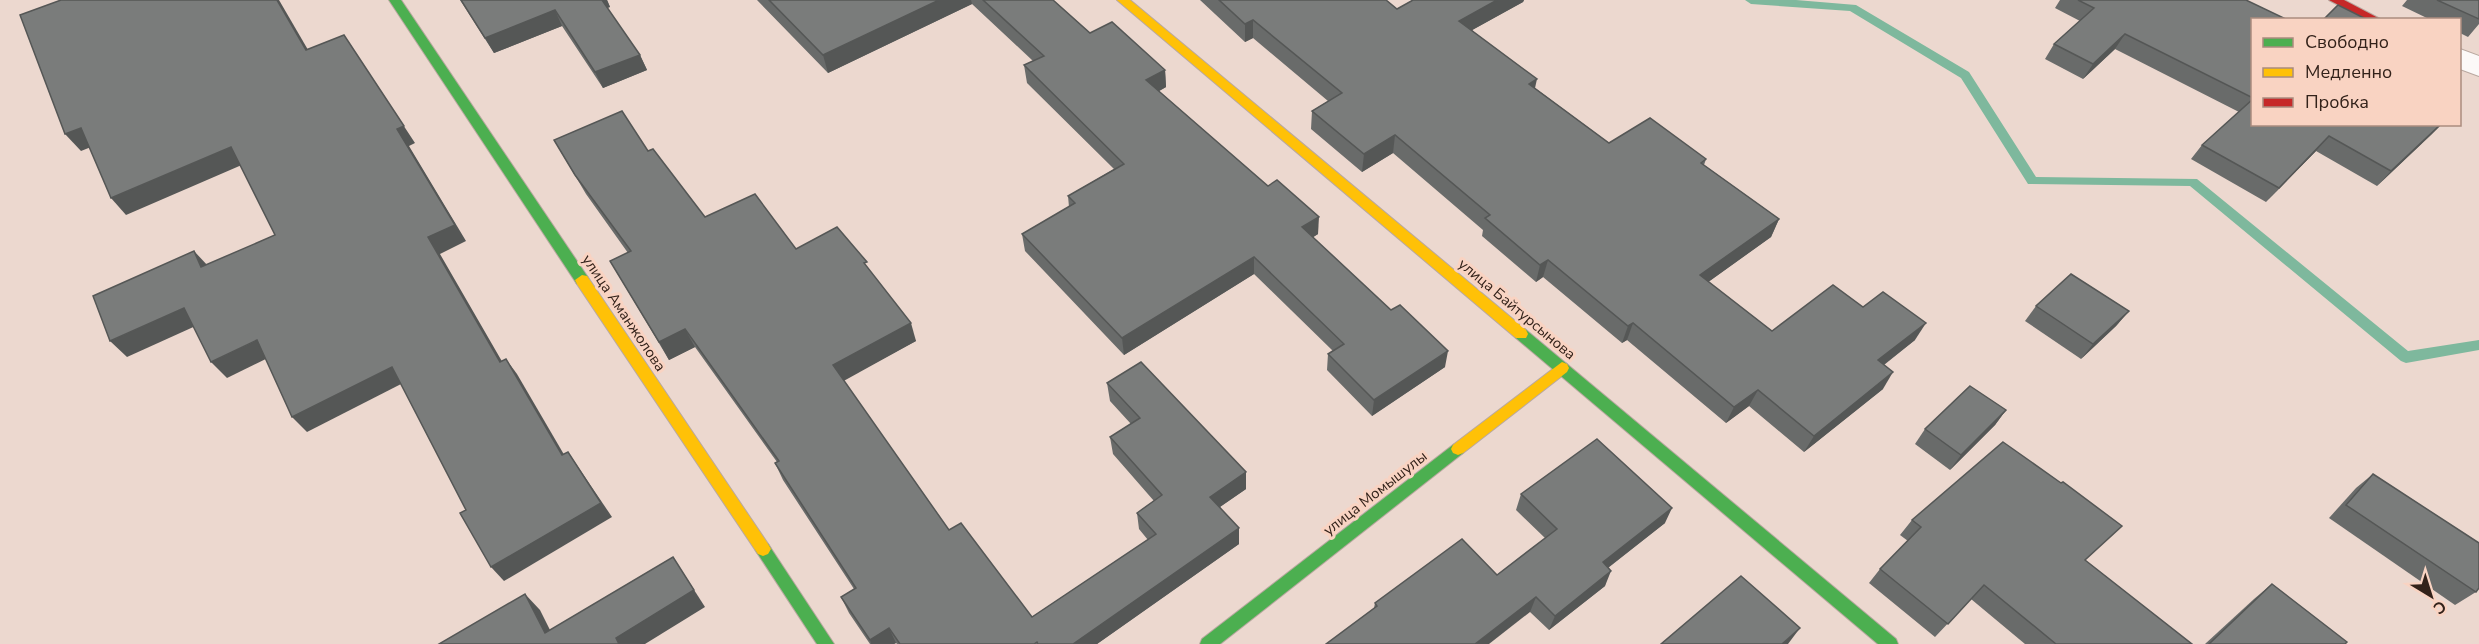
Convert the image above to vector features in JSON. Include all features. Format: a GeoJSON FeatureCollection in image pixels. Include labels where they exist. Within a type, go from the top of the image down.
{"type":"FeatureCollection","features":[{"type":"Feature","properties":{"kind":"street","name":"улица Аманжолова"},"geometry":{"type":"LineString","coordinates":[[395,0],[826,644]]}},
{"type":"Feature","properties":{"kind":"street","name":"улица Байтурсынова"},"geometry":{"type":"LineString","coordinates":[[1123,0],[1890,644]]}},
{"type":"Feature","properties":{"kind":"street"},"geometry":{"type":"LineString","coordinates":[[2335,0],[2373,18]]}},
{"type":"Feature","properties":{"kind":"street"},"geometry":{"type":"LineString","coordinates":[[2461,58],[2479,67]]}},
{"type":"Feature","properties":{"kind":"street","name":"улица Момышулы"},"geometry":{"type":"LineString","coordinates":[[1208,644],[1562,368]]}},
{"type":"Feature","properties":{"kind":"building"},"geometry":{"type":"Polygon","coordinates":[[[61,0],[277,0],[306,50],[344,35],[404,126],[397,129],[455,225],[428,237],[500,362],[506,359],[562,455],[568,452],[601,503],[491,567],[460,513],[466,510],[392,367],[292,417],[257,340],[211,362],[184,308],[110,341],[93,296],[194,251],[201,267],[275,235],[231,147],[111,198],[81,128],[65,134],[20,15],[61,0]]]}},
{"type":"Feature","properties":{"kind":"building"},"geometry":{"type":"Polygon","coordinates":[[[461,0],[602,0],[640,55],[595,72],[555,10],[485,38],[461,0]]]}},
{"type":"Feature","properties":{"kind":"building"},"geometry":{"type":"Polygon","coordinates":[[[769,0],[939,0],[823,55],[769,0]]]}},
{"type":"Feature","properties":{"kind":"building"},"geometry":{"type":"Polygon","coordinates":[[[983,0],[1053,0],[1090,33],[1112,22],[1165,70],[1146,80],[1268,186],[1277,180],[1319,217],[1302,227],[1391,310],[1400,305],[1448,351],[1374,400],[1328,354],[1344,344],[1254,257],[1122,338],[1022,234],[1075,203],[1068,196],[1124,164],[1024,65],[1044,56],[983,0]]]}},
{"type":"Feature","properties":{"kind":"building"},"geometry":{"type":"Polygon","coordinates":[[[1219,0],[1386,0],[1397,9],[1413,0],[1497,0],[1459,21],[1537,79],[1529,84],[1609,143],[1650,118],[1706,159],[1701,163],[1779,219],[1700,275],[1772,331],[1833,285],[1863,307],[1883,292],[1926,323],[1878,360],[1893,372],[1814,436],[1758,390],[1734,407],[1633,323],[1628,326],[1548,260],[1540,265],[1485,218],[1490,215],[1395,135],[1364,154],[1312,111],[1342,93],[1253,20],[1245,24],[1219,0]]]}},
{"type":"Feature","properties":{"kind":"building"},"geometry":{"type":"Polygon","coordinates":[[[2078,0],[2246,0],[2284,18],[2251,18],[2251,97],[2125,34],[2093,64],[2054,44],[2094,8],[2078,0]]]}},
{"type":"Feature","properties":{"kind":"building"},"geometry":{"type":"Polygon","coordinates":[[[2437,0],[2479,0],[2479,19],[2437,0]]]}},
{"type":"Feature","properties":{"kind":"building"},"geometry":{"type":"Polygon","coordinates":[[[2338,5],[2364,18],[2325,18],[2338,5]]]}},
{"type":"Feature","properties":{"kind":"building"},"geometry":{"type":"Polygon","coordinates":[[[2251,101],[2251,126],[2439,126],[2391,171],[2329,136],[2279,188],[2202,145],[2251,101]]]}},
{"type":"Feature","properties":{"kind":"building"},"geometry":{"type":"Polygon","coordinates":[[[622,111],[648,151],[653,149],[705,217],[755,194],[796,249],[837,227],[867,262],[864,263],[911,323],[833,365],[949,530],[961,523],[1032,617],[1156,534],[1137,513],[1162,495],[1110,437],[1140,418],[1107,383],[1141,362],[1246,472],[1210,497],[1239,528],[1073,644],[1038,644],[1037,642],[1034,644],[900,644],[889,628],[870,640],[841,597],[856,588],[775,463],[779,461],[685,329],[659,342],[610,261],[631,251],[575,175],[554,140],[622,111]]]}},
{"type":"Feature","properties":{"kind":"building"},"geometry":{"type":"Polygon","coordinates":[[[2071,274],[2129,311],[2093,344],[2036,306],[2071,274]]]}},
{"type":"Feature","properties":{"kind":"building"},"geometry":{"type":"Polygon","coordinates":[[[1970,386],[2006,410],[1961,455],[1925,429],[1970,386]]]}},
{"type":"Feature","properties":{"kind":"building"},"geometry":{"type":"Polygon","coordinates":[[[1597,439],[1672,508],[1603,562],[1611,571],[1555,616],[1536,597],[1475,644],[1326,644],[1377,606],[1375,603],[1462,539],[1497,575],[1557,529],[1521,494],[1597,439]]]}},
{"type":"Feature","properties":{"kind":"building"},"geometry":{"type":"Polygon","coordinates":[[[2003,442],[2061,483],[2063,482],[2122,526],[2085,560],[2192,644],[2056,644],[1984,585],[1948,624],[1880,569],[1921,527],[1912,520],[2003,442]]]}},
{"type":"Feature","properties":{"kind":"building"},"geometry":{"type":"Polygon","coordinates":[[[2373,474],[2479,543],[2479,588],[2476,592],[2346,505],[2373,474]]]}},
{"type":"Feature","properties":{"kind":"building"},"geometry":{"type":"Polygon","coordinates":[[[673,557],[694,590],[616,638],[619,644],[439,644],[525,594],[545,633],[673,557]]]}},
{"type":"Feature","properties":{"kind":"building"},"geometry":{"type":"Polygon","coordinates":[[[1741,576],[1800,628],[1782,644],[1661,644],[1741,576]]]}},
{"type":"Feature","properties":{"kind":"building"},"geometry":{"type":"Polygon","coordinates":[[[2272,584],[2347,642],[2345,644],[2209,644],[2272,584]]]}},
{"type":"Feature","properties":{"kind":"waterway"},"geometry":{"type":"LineString","coordinates":[[1751,0],[1852,8],[1965,75],[2032,181],[2193,182],[2406,357],[2479,345]]}},
{"type":"Feature","properties":{"kind":"traffic: fast"},"geometry":{"type":"LineString","coordinates":[[395,0],[582,280]]}},
{"type":"Feature","properties":{"kind":"traffic: fast"},"geometry":{"type":"LineString","coordinates":[[1521,334],[1890,644]]}},
{"type":"Feature","properties":{"kind":"traffic: fast"},"geometry":{"type":"LineString","coordinates":[[1208,644],[1458,449]]}},
{"type":"Feature","properties":{"kind":"traffic: fast"},"geometry":{"type":"LineString","coordinates":[[763,549],[826,644]]}},
{"type":"Feature","properties":{"kind":"traffic: slow"},"geometry":{"type":"LineString","coordinates":[[1123,0],[1521,334]]}},
{"type":"Feature","properties":{"kind":"traffic: slow"},"geometry":{"type":"LineString","coordinates":[[582,280],[763,549]]}},
{"type":"Feature","properties":{"kind":"traffic: slow"},"geometry":{"type":"LineString","coordinates":[[1458,449],[1562,368]]}},
{"type":"Feature","properties":{"kind":"traffic: jam"},"geometry":{"type":"LineString","coordinates":[[2335,0],[2373,18]]}}]}
